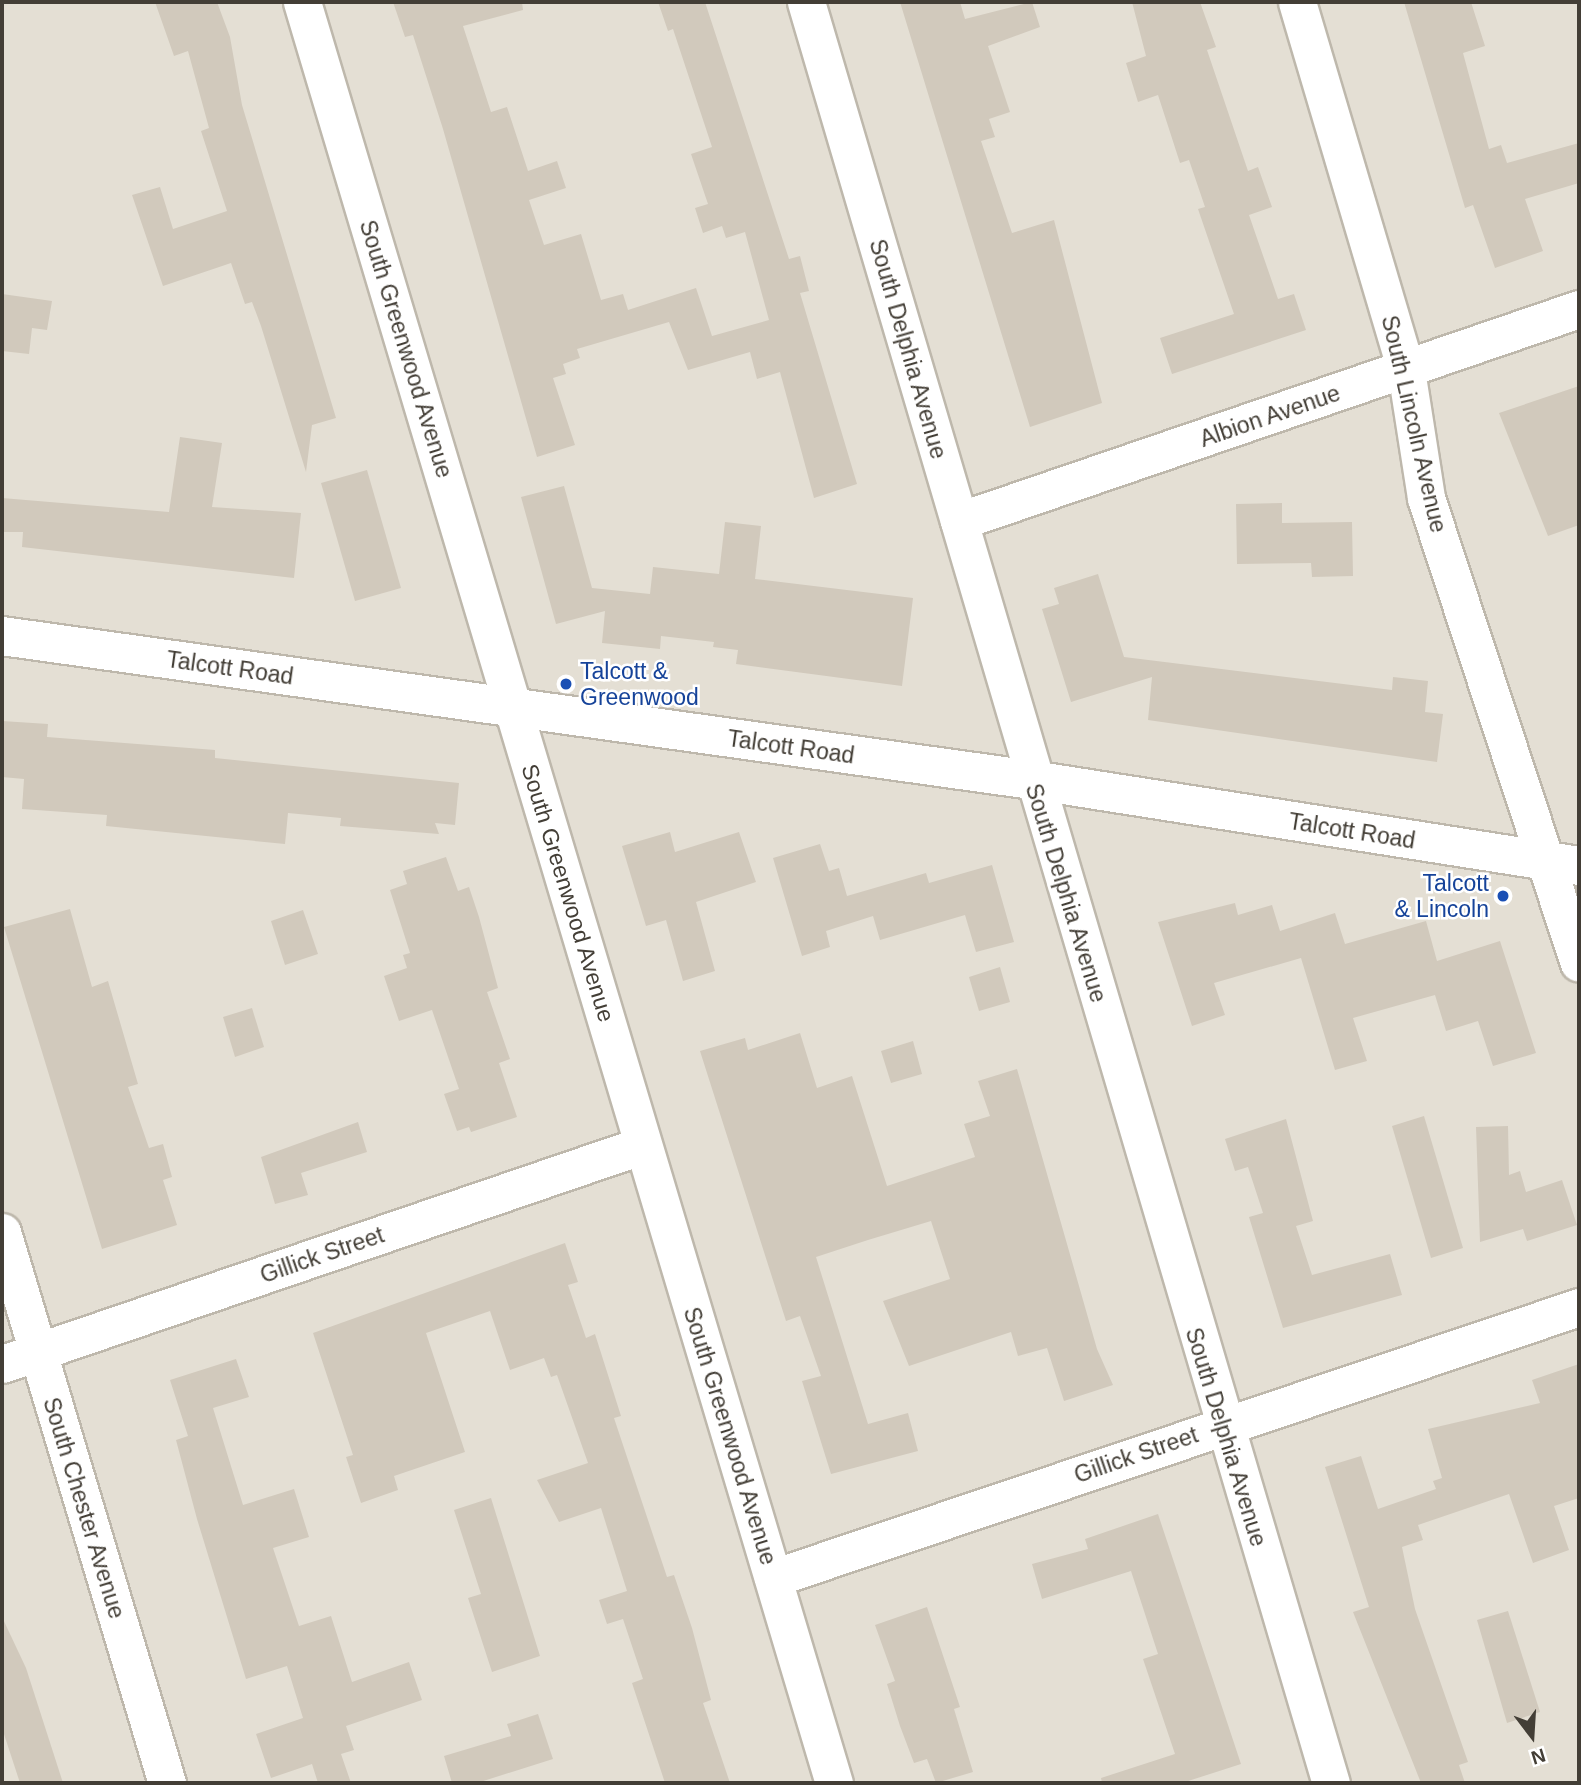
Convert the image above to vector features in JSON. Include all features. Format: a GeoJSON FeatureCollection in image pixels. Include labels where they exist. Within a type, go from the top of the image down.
{"type":"FeatureCollection","features":[{"type":"Feature","properties":{"kind":"street","name":"South Greenwood Avenue"},"geometry":{"type":"LineString","coordinates":[[302,2],[834,1783]]}},
{"type":"Feature","properties":{"kind":"street","name":"South Delphia Avenue"},"geometry":{"type":"LineString","coordinates":[[806,2],[959,521],[1031,780],[1222,1426],[1331,1783]]}},
{"type":"Feature","properties":{"kind":"street","name":"South Lincoln Avenue"},"geometry":{"type":"LineString","coordinates":[[1297,2],[1406,370],[1426,498],[1563,864],[1579,962]]}},
{"type":"Feature","properties":{"kind":"street","name":"Albion Avenue"},"geometry":{"type":"LineString","coordinates":[[959,521],[1579,309]]}},
{"type":"Feature","properties":{"kind":"street","name":"Talcott Road"},"geometry":{"type":"LineString","coordinates":[[2,636],[1031,780],[1563,864]]}},
{"type":"Feature","properties":{"kind":"street","name":"Gillick Street"},"geometry":{"type":"LineString","coordinates":[[2,1364],[643,1145]]}},
{"type":"Feature","properties":{"kind":"street","name":"South Chester Avenue"},"geometry":{"type":"LineString","coordinates":[[2,1232],[167,1783]]}},
{"type":"Feature","properties":{"kind":"street","name":"Gillick Street"},"geometry":{"type":"LineString","coordinates":[[772,1578],[1579,1307]]}},
{"type":"Feature","properties":{"kind":"shaded area"},"geometry":{"type":"Polygon","coordinates":[[[2,2],[1579,2],[1579,1783],[2,1783],[2,2]]]}},
{"type":"Feature","properties":{"kind":"building"},"geometry":{"type":"Polygon","coordinates":[[[155,2],[217,2],[230,37],[242,105],[336,418],[312,425],[306,472],[261,326],[252,302],[245,304],[231,263],[163,286],[132,195],[160,187],[173,229],[227,211],[201,131],[209,128],[188,51],[174,56],[155,2]]]}},
{"type":"Feature","properties":{"kind":"building"},"geometry":{"type":"Polygon","coordinates":[[[393,2],[522,2],[523,10],[463,26],[491,112],[507,107],[528,171],[557,161],[566,188],[529,200],[544,245],[581,234],[601,300],[623,294],[628,310],[696,288],[712,336],[769,320],[745,232],[726,238],[722,226],[703,233],[695,208],[708,204],[691,154],[712,147],[673,29],[668,31],[658,2],[705,2],[789,259],[800,256],[809,291],[800,293],[857,484],[814,498],[780,372],[757,379],[750,352],[688,370],[669,322],[577,349],[580,358],[563,364],[566,374],[553,378],[575,445],[537,457],[443,129],[413,35],[405,37],[393,2]]]}},
{"type":"Feature","properties":{"kind":"building"},"geometry":{"type":"Polygon","coordinates":[[[900,2],[960,2],[965,19],[1032,2],[1040,27],[988,46],[1010,112],[989,119],[995,137],[981,141],[1012,233],[1054,220],[1102,403],[1030,427],[900,2]]]}},
{"type":"Feature","properties":{"kind":"building"},"geometry":{"type":"Polygon","coordinates":[[[1132,2],[1200,2],[1216,47],[1207,50],[1248,171],[1258,167],[1272,207],[1249,215],[1278,299],[1294,294],[1306,330],[1172,374],[1160,338],[1234,314],[1198,209],[1205,207],[1189,160],[1180,163],[1158,95],[1138,102],[1126,63],[1146,56],[1132,2]]]}},
{"type":"Feature","properties":{"kind":"building"},"geometry":{"type":"Polygon","coordinates":[[[1404,2],[1471,2],[1485,46],[1463,53],[1489,149],[1501,145],[1507,163],[1579,143],[1579,183],[1525,199],[1543,251],[1495,268],[1473,205],[1465,208],[1404,2]]]}},
{"type":"Feature","properties":{"kind":"building"},"geometry":{"type":"Polygon","coordinates":[[[2,294],[52,301],[47,330],[32,328],[29,354],[2,351],[2,294]]]}},
{"type":"Feature","properties":{"kind":"building"},"geometry":{"type":"Polygon","coordinates":[[[1579,386],[1579,525],[1548,536],[1499,413],[1579,386]]]}},
{"type":"Feature","properties":{"kind":"building"},"geometry":{"type":"Polygon","coordinates":[[[180,437],[222,443],[212,507],[301,513],[294,578],[22,547],[23,532],[2,532],[2,498],[169,512],[180,437]]]}},
{"type":"Feature","properties":{"kind":"building"},"geometry":{"type":"Polygon","coordinates":[[[367,470],[401,588],[355,601],[321,483],[367,470]]]}},
{"type":"Feature","properties":{"kind":"building"},"geometry":{"type":"Polygon","coordinates":[[[564,486],[592,588],[650,594],[653,567],[719,574],[725,522],[761,526],[755,579],[913,598],[902,686],[736,664],[738,650],[713,647],[714,642],[661,636],[660,649],[602,643],[605,611],[556,624],[521,497],[564,486]]]}},
{"type":"Feature","properties":{"kind":"building"},"geometry":{"type":"Polygon","coordinates":[[[1282,503],[1282,523],[1352,522],[1353,576],[1312,577],[1311,563],[1237,564],[1236,504],[1282,503]]]}},
{"type":"Feature","properties":{"kind":"building"},"geometry":{"type":"Polygon","coordinates":[[[1098,574],[1124,657],[1392,690],[1393,677],[1428,681],[1425,712],[1443,714],[1437,762],[1148,720],[1152,677],[1071,702],[1042,609],[1059,604],[1054,588],[1098,574]]]}},
{"type":"Feature","properties":{"kind":"building"},"geometry":{"type":"Polygon","coordinates":[[[2,721],[48,724],[47,737],[215,750],[215,758],[459,783],[455,825],[435,823],[439,834],[340,826],[341,818],[288,813],[285,844],[106,826],[107,815],[22,809],[24,779],[2,777],[2,721]]]}},
{"type":"Feature","properties":{"kind":"building"},"geometry":{"type":"Polygon","coordinates":[[[670,832],[675,852],[739,832],[756,882],[696,902],[715,971],[683,981],[666,920],[646,926],[622,846],[670,832]]]}},
{"type":"Feature","properties":{"kind":"building"},"geometry":{"type":"Polygon","coordinates":[[[820,844],[829,871],[839,868],[847,896],[926,873],[929,883],[992,865],[1014,942],[976,952],[965,915],[880,940],[873,916],[826,931],[830,947],[802,956],[773,858],[820,844]]]}},
{"type":"Feature","properties":{"kind":"building"},"geometry":{"type":"Polygon","coordinates":[[[446,857],[458,891],[469,887],[479,917],[498,988],[487,992],[510,1059],[499,1063],[517,1117],[471,1132],[469,1127],[457,1131],[444,1094],[459,1089],[432,1010],[399,1021],[384,976],[407,968],[403,955],[410,953],[390,890],[407,884],[403,871],[446,857]]]}},
{"type":"Feature","properties":{"kind":"building"},"geometry":{"type":"Polygon","coordinates":[[[1235,903],[1238,915],[1272,905],[1280,931],[1335,913],[1345,944],[1426,921],[1437,961],[1500,941],[1536,1053],[1493,1066],[1478,1021],[1446,1031],[1435,995],[1353,1018],[1367,1061],[1335,1070],[1301,958],[1214,983],[1225,1015],[1192,1026],[1158,922],[1235,903]]]}},
{"type":"Feature","properties":{"kind":"building"},"geometry":{"type":"Polygon","coordinates":[[[70,909],[92,987],[108,981],[138,1084],[128,1087],[149,1148],[163,1144],[172,1177],[163,1180],[177,1225],[102,1249],[4,927],[70,909]]]}},
{"type":"Feature","properties":{"kind":"building"},"geometry":{"type":"Polygon","coordinates":[[[303,910],[318,954],[285,965],[271,921],[303,910]]]}},
{"type":"Feature","properties":{"kind":"building"},"geometry":{"type":"Polygon","coordinates":[[[1000,967],[1010,1002],[979,1011],[969,977],[1000,967]]]}},
{"type":"Feature","properties":{"kind":"building"},"geometry":{"type":"Polygon","coordinates":[[[252,1008],[264,1047],[235,1057],[223,1017],[252,1008]]]}},
{"type":"Feature","properties":{"kind":"building"},"geometry":{"type":"Polygon","coordinates":[[[800,1033],[817,1088],[852,1076],[887,1186],[975,1157],[964,1124],[990,1116],[978,1081],[1017,1069],[1097,1349],[1113,1385],[1064,1401],[1047,1348],[1018,1356],[1011,1332],[909,1366],[883,1301],[950,1279],[931,1221],[868,1240],[816,1257],[868,1424],[908,1413],[918,1451],[831,1474],[802,1381],[821,1376],[800,1316],[786,1321],[700,1051],[745,1038],[748,1050],[800,1033]]]}},
{"type":"Feature","properties":{"kind":"building"},"geometry":{"type":"Polygon","coordinates":[[[913,1041],[922,1074],[891,1083],[881,1051],[913,1041]]]}},
{"type":"Feature","properties":{"kind":"building"},"geometry":{"type":"Polygon","coordinates":[[[1424,1116],[1463,1248],[1431,1258],[1392,1126],[1424,1116]]]}},
{"type":"Feature","properties":{"kind":"building"},"geometry":{"type":"Polygon","coordinates":[[[1286,1119],[1313,1221],[1296,1226],[1312,1275],[1390,1254],[1402,1295],[1283,1328],[1249,1217],[1263,1213],[1248,1167],[1235,1171],[1225,1139],[1286,1119]]]}},
{"type":"Feature","properties":{"kind":"building"},"geometry":{"type":"Polygon","coordinates":[[[358,1122],[367,1152],[301,1173],[308,1195],[275,1204],[261,1157],[358,1122]]]}},
{"type":"Feature","properties":{"kind":"building"},"geometry":{"type":"Polygon","coordinates":[[[1508,1126],[1509,1175],[1520,1171],[1526,1192],[1562,1180],[1577,1225],[1527,1241],[1523,1229],[1480,1242],[1476,1127],[1508,1126]]]}},
{"type":"Feature","properties":{"kind":"building"},"geometry":{"type":"Polygon","coordinates":[[[565,1243],[578,1282],[568,1285],[586,1338],[595,1334],[621,1416],[614,1418],[667,1577],[674,1575],[692,1628],[711,1700],[703,1703],[730,1783],[665,1783],[632,1683],[643,1679],[623,1619],[607,1624],[599,1600],[627,1591],[601,1508],[559,1522],[537,1480],[588,1463],[557,1375],[551,1377],[544,1358],[510,1370],[490,1311],[426,1333],[465,1452],[394,1476],[398,1490],[361,1503],[346,1457],[353,1455],[313,1333],[565,1243]]]}},
{"type":"Feature","properties":{"kind":"building"},"geometry":{"type":"Polygon","coordinates":[[[236,1359],[249,1397],[213,1408],[243,1505],[294,1489],[309,1537],[273,1548],[299,1626],[331,1616],[352,1682],[409,1662],[422,1700],[346,1726],[354,1750],[341,1754],[351,1783],[318,1783],[312,1764],[271,1778],[256,1734],[303,1718],[287,1666],[246,1679],[197,1519],[176,1440],[188,1436],[170,1380],[236,1359]]]}},
{"type":"Feature","properties":{"kind":"building"},"geometry":{"type":"Polygon","coordinates":[[[1579,1364],[1579,1498],[1554,1506],[1569,1550],[1533,1563],[1509,1494],[1418,1525],[1423,1540],[1402,1547],[1415,1609],[1468,1762],[1459,1765],[1465,1783],[1421,1783],[1353,1612],[1369,1607],[1325,1467],[1361,1456],[1378,1509],[1436,1489],[1433,1481],[1442,1478],[1428,1429],[1540,1403],[1532,1380],[1579,1364]]]}},
{"type":"Feature","properties":{"kind":"building"},"geometry":{"type":"Polygon","coordinates":[[[491,1498],[540,1656],[492,1672],[468,1598],[481,1594],[454,1510],[491,1498]]]}},
{"type":"Feature","properties":{"kind":"building"},"geometry":{"type":"Polygon","coordinates":[[[1158,1514],[1241,1764],[1182,1783],[1102,1783],[1101,1778],[1175,1754],[1143,1659],[1158,1654],[1131,1571],[1042,1599],[1032,1564],[1088,1549],[1085,1539],[1158,1514]]]}},
{"type":"Feature","properties":{"kind":"building"},"geometry":{"type":"Polygon","coordinates":[[[927,1607],[960,1707],[954,1709],[973,1772],[936,1783],[927,1759],[914,1763],[887,1684],[895,1681],[875,1625],[927,1607]]]}},
{"type":"Feature","properties":{"kind":"building"},"geometry":{"type":"Polygon","coordinates":[[[1508,1611],[1540,1712],[1507,1723],[1477,1620],[1508,1611]]]}},
{"type":"Feature","properties":{"kind":"building"},"geometry":{"type":"Polygon","coordinates":[[[2,1617],[26,1668],[63,1783],[20,1783],[2,1728],[2,1617]]]}},
{"type":"Feature","properties":{"kind":"building"},"geometry":{"type":"Polygon","coordinates":[[[538,1714],[553,1759],[477,1783],[452,1783],[444,1756],[511,1736],[507,1724],[538,1714]]]}},
{"type":"Feature","properties":{"kind":"place","name":"Talcott & Greenwood"},"geometry":{"type":"Point","coordinates":[566,684]}},
{"type":"Feature","properties":{"kind":"place","name":"Talcott & Lincoln"},"geometry":{"type":"Point","coordinates":[1503,896]}}]}
